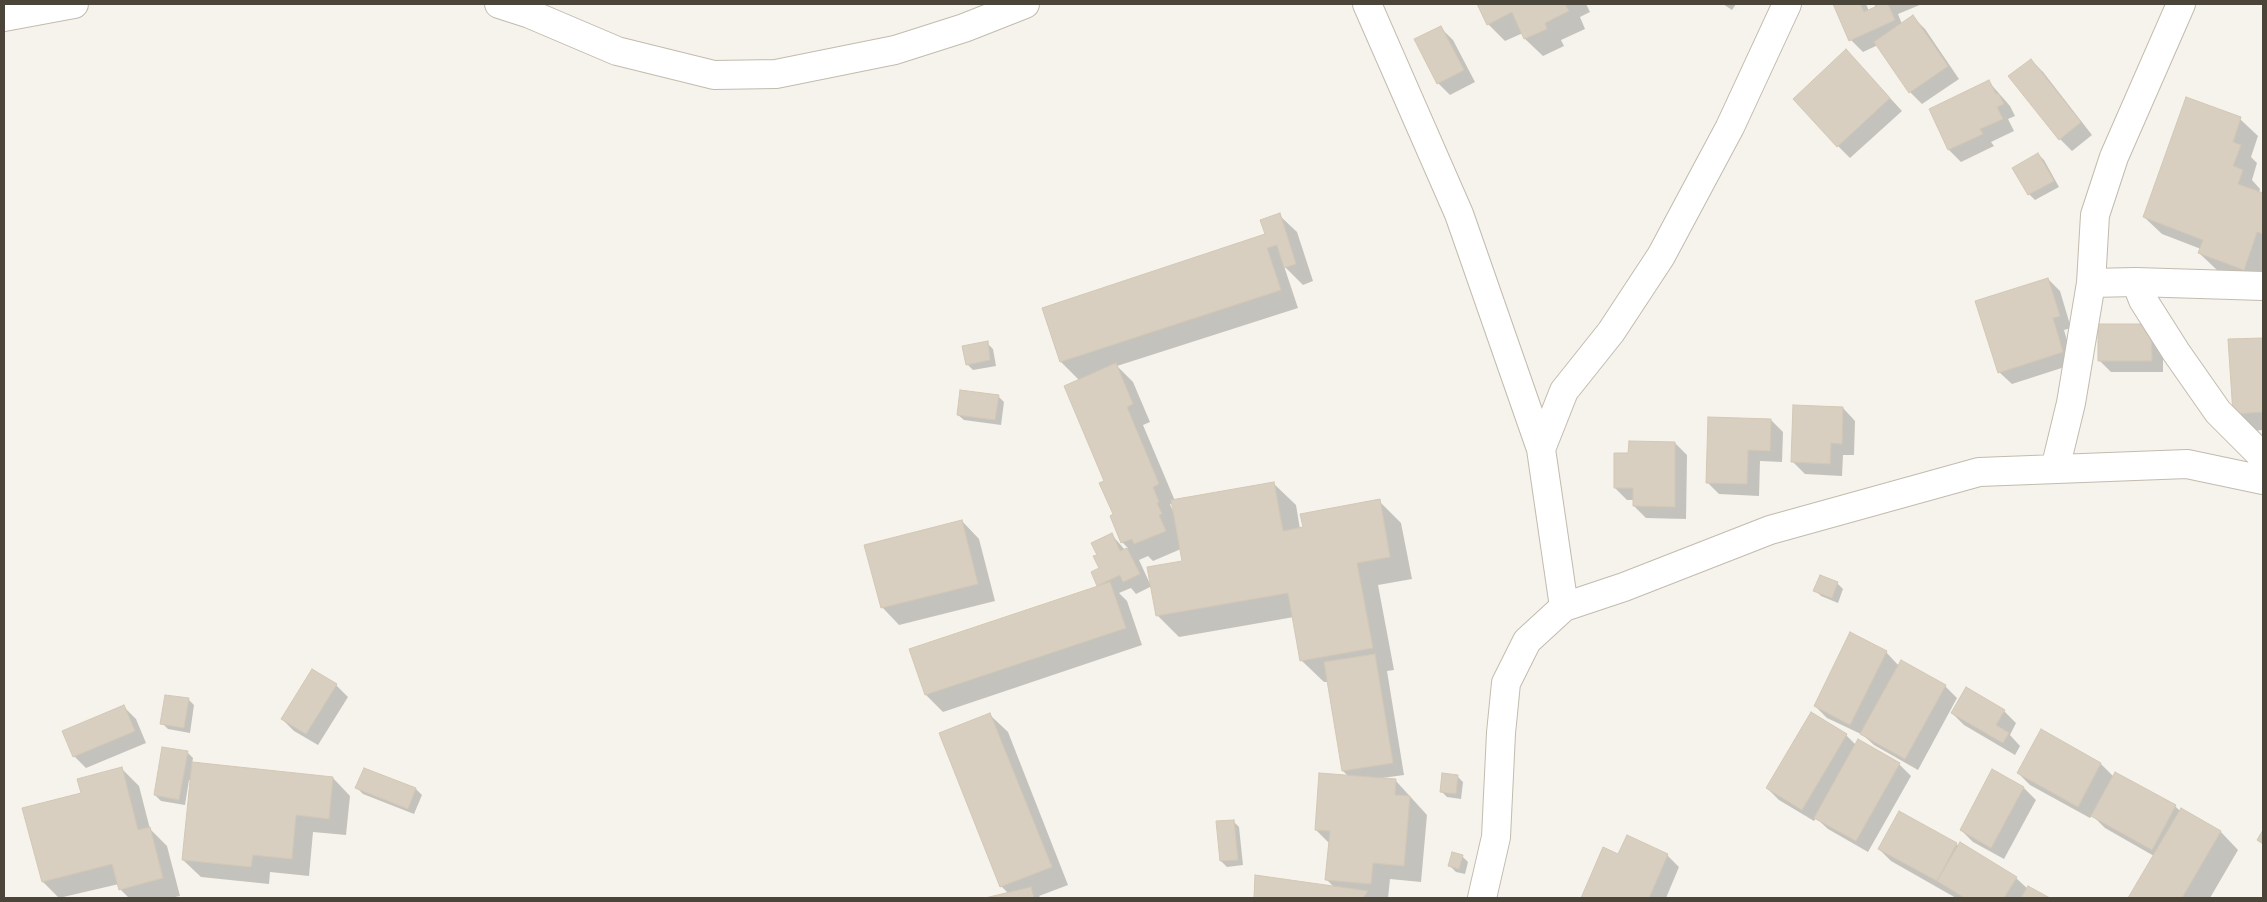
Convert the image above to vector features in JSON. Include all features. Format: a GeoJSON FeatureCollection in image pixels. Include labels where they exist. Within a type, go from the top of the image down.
{"type":"FeatureCollection","features":[{"type":"Feature","properties":{"kind":"street"},"geometry":{"type":"LineString","coordinates":[[4,17],[74,4]]}},
{"type":"Feature","properties":{"kind":"street"},"geometry":{"type":"LineString","coordinates":[[498,4],[530,14],[617,51],[714,75],[776,74],[895,50],[964,28],[1025,4]]}},
{"type":"Feature","properties":{"kind":"street"},"geometry":{"type":"LineString","coordinates":[[1367,4],[1459,214],[1541,449],[1564,607]]}},
{"type":"Feature","properties":{"kind":"street"},"geometry":{"type":"LineString","coordinates":[[1541,449],[1564,391],[1610,332],[1661,256],[1730,126],[1787,4]]}},
{"type":"Feature","properties":{"kind":"street"},"geometry":{"type":"LineString","coordinates":[[2055,469],[2071,403],[2091,283],[2095,215],[2114,157],[2181,4]]}},
{"type":"Feature","properties":{"kind":"street"},"geometry":{"type":"LineString","coordinates":[[2091,283],[2136,282],[2263,286]]}},
{"type":"Feature","properties":{"kind":"street"},"geometry":{"type":"LineString","coordinates":[[2136,282],[2143,300],[2171,345],[2218,412],[2263,457]]}},
{"type":"Feature","properties":{"kind":"street"},"geometry":{"type":"LineString","coordinates":[[1482,898],[1496,837],[1501,733],[1506,683],[1527,641],[1564,607],[1624,587],[1770,530],[1979,472],[2187,464],[2263,480]]}},
{"type":"Feature","properties":{"kind":"building"},"geometry":{"type":"Polygon","coordinates":[[[1477,4],[1565,4],[1569,11],[1545,23],[1547,29],[1524,39],[1512,12],[1487,25],[1477,4]]]}},
{"type":"Feature","properties":{"kind":"building"},"geometry":{"type":"Polygon","coordinates":[[[1833,4],[1860,4],[1864,12],[1877,6],[1876,4],[1888,4],[1895,20],[1849,41],[1833,4]]]}},
{"type":"Feature","properties":{"kind":"building"},"geometry":{"type":"Polygon","coordinates":[[[1913,15],[1948,66],[1909,93],[1874,42],[1913,15]]]}},
{"type":"Feature","properties":{"kind":"building"},"geometry":{"type":"Polygon","coordinates":[[[1441,26],[1464,70],[1437,84],[1414,39],[1441,26]]]}},
{"type":"Feature","properties":{"kind":"building"},"geometry":{"type":"Polygon","coordinates":[[[1846,49],[1890,98],[1837,147],[1793,99],[1846,49]]]}},
{"type":"Feature","properties":{"kind":"building"},"geometry":{"type":"Polygon","coordinates":[[[2031,59],[2081,122],[2059,140],[2008,76],[2031,59]]]}},
{"type":"Feature","properties":{"kind":"building"},"geometry":{"type":"Polygon","coordinates":[[[1989,80],[2004,104],[1997,107],[2003,119],[1980,129],[1983,134],[1948,150],[1929,109],[1989,80]]]}},
{"type":"Feature","properties":{"kind":"building"},"geometry":{"type":"Polygon","coordinates":[[[2186,97],[2241,117],[2233,142],[2241,145],[2233,166],[2243,170],[2238,184],[2263,193],[2263,234],[2257,232],[2244,270],[2198,253],[2203,240],[2143,217],[2186,97]]]}},
{"type":"Feature","properties":{"kind":"building"},"geometry":{"type":"Polygon","coordinates":[[[2038,153],[2054,181],[2028,195],[2012,168],[2038,153]]]}},
{"type":"Feature","properties":{"kind":"building"},"geometry":{"type":"Polygon","coordinates":[[[1280,213],[1296,264],[1284,268],[1277,245],[1267,248],[1281,290],[1060,362],[1042,308],[1265,234],[1260,220],[1280,213]]]}},
{"type":"Feature","properties":{"kind":"building"},"geometry":{"type":"Polygon","coordinates":[[[2048,278],[2060,316],[2053,318],[2063,352],[1998,373],[1975,301],[2048,278]]]}},
{"type":"Feature","properties":{"kind":"building"},"geometry":{"type":"Polygon","coordinates":[[[2098,324],[2151,324],[2152,361],[2098,361],[2098,324]]]}},
{"type":"Feature","properties":{"kind":"building"},"geometry":{"type":"Polygon","coordinates":[[[2263,338],[2263,412],[2233,414],[2228,339],[2263,338]]]}},
{"type":"Feature","properties":{"kind":"building"},"geometry":{"type":"Polygon","coordinates":[[[988,341],[990,360],[966,365],[962,346],[988,341]]]}},
{"type":"Feature","properties":{"kind":"building"},"geometry":{"type":"Polygon","coordinates":[[[1116,363],[1133,404],[1127,407],[1159,484],[1153,487],[1162,514],[1159,515],[1166,531],[1134,544],[1132,539],[1121,543],[1110,516],[1113,514],[1099,483],[1104,481],[1064,386],[1116,363]]]}},
{"type":"Feature","properties":{"kind":"building"},"geometry":{"type":"Polygon","coordinates":[[[960,390],[999,395],[995,420],[957,415],[960,390]]]}},
{"type":"Feature","properties":{"kind":"building"},"geometry":{"type":"Polygon","coordinates":[[[1793,405],[1843,407],[1842,444],[1831,443],[1830,464],[1791,462],[1793,405]]]}},
{"type":"Feature","properties":{"kind":"building"},"geometry":{"type":"Polygon","coordinates":[[[1708,417],[1771,419],[1770,451],[1748,450],[1747,484],[1706,483],[1708,417]]]}},
{"type":"Feature","properties":{"kind":"building"},"geometry":{"type":"Polygon","coordinates":[[[1629,441],[1675,442],[1675,507],[1633,506],[1633,488],[1614,488],[1614,453],[1628,453],[1629,441]]]}},
{"type":"Feature","properties":{"kind":"building"},"geometry":{"type":"Polygon","coordinates":[[[1274,482],[1283,531],[1303,527],[1300,514],[1380,499],[1390,557],[1357,563],[1373,648],[1300,661],[1288,593],[1156,616],[1147,567],[1182,561],[1171,500],[1274,482]]]}},
{"type":"Feature","properties":{"kind":"building"},"geometry":{"type":"Polygon","coordinates":[[[962,520],[978,584],[881,608],[864,545],[962,520]]]}},
{"type":"Feature","properties":{"kind":"building"},"geometry":{"type":"Polygon","coordinates":[[[1112,533],[1120,551],[1127,548],[1140,574],[1123,582],[1120,575],[1097,586],[1091,572],[1099,568],[1093,556],[1097,555],[1091,543],[1112,533]]]}},
{"type":"Feature","properties":{"kind":"building"},"geometry":{"type":"Polygon","coordinates":[[[1820,575],[1838,582],[1832,598],[1813,591],[1820,575]]]}},
{"type":"Feature","properties":{"kind":"building"},"geometry":{"type":"Polygon","coordinates":[[[1110,582],[1126,628],[925,695],[909,649],[1110,582]]]}},
{"type":"Feature","properties":{"kind":"building"},"geometry":{"type":"Polygon","coordinates":[[[1850,632],[1887,651],[1850,725],[1814,706],[1850,632]]]}},
{"type":"Feature","properties":{"kind":"building"},"geometry":{"type":"Polygon","coordinates":[[[1375,654],[1393,763],[1342,771],[1324,662],[1375,654]]]}},
{"type":"Feature","properties":{"kind":"building"},"geometry":{"type":"Polygon","coordinates":[[[1901,660],[1946,685],[1905,759],[1860,734],[1901,660]]]}},
{"type":"Feature","properties":{"kind":"building"},"geometry":{"type":"Polygon","coordinates":[[[312,669],[337,684],[306,734],[281,719],[312,669]]]}},
{"type":"Feature","properties":{"kind":"building"},"geometry":{"type":"Polygon","coordinates":[[[1966,687],[2005,710],[1996,725],[2009,733],[2003,743],[1951,713],[1966,687]]]}},
{"type":"Feature","properties":{"kind":"building"},"geometry":{"type":"Polygon","coordinates":[[[165,695],[189,698],[184,728],[160,724],[165,695]]]}},
{"type":"Feature","properties":{"kind":"building"},"geometry":{"type":"Polygon","coordinates":[[[124,705],[135,731],[73,757],[62,731],[124,705]]]}},
{"type":"Feature","properties":{"kind":"building"},"geometry":{"type":"Polygon","coordinates":[[[1811,712],[1847,734],[1802,810],[1766,788],[1811,712]]]}},
{"type":"Feature","properties":{"kind":"building"},"geometry":{"type":"Polygon","coordinates":[[[990,713],[1052,867],[1000,887],[939,733],[990,713]]]}},
{"type":"Feature","properties":{"kind":"building"},"geometry":{"type":"Polygon","coordinates":[[[2041,729],[2101,763],[2078,807],[2017,773],[2041,729]]]}},
{"type":"Feature","properties":{"kind":"building"},"geometry":{"type":"Polygon","coordinates":[[[1858,739],[1900,763],[1856,841],[1814,818],[1858,739]]]}},
{"type":"Feature","properties":{"kind":"building"},"geometry":{"type":"Polygon","coordinates":[[[162,747],[188,751],[179,800],[154,795],[162,747]]]}},
{"type":"Feature","properties":{"kind":"building"},"geometry":{"type":"Polygon","coordinates":[[[192,762],[333,777],[329,819],[296,815],[292,859],[253,855],[251,867],[182,860],[192,762]]]}},
{"type":"Feature","properties":{"kind":"building"},"geometry":{"type":"Polygon","coordinates":[[[122,767],[138,830],[150,827],[163,878],[119,890],[112,864],[42,882],[22,808],[81,793],[77,779],[122,767]]]}},
{"type":"Feature","properties":{"kind":"building"},"geometry":{"type":"Polygon","coordinates":[[[364,768],[416,788],[408,809],[355,788],[364,768]]]}},
{"type":"Feature","properties":{"kind":"building"},"geometry":{"type":"Polygon","coordinates":[[[1992,769],[2024,787],[1991,848],[1960,830],[1992,769]]]}},
{"type":"Feature","properties":{"kind":"building"},"geometry":{"type":"Polygon","coordinates":[[[2115,772],[2176,805],[2152,850],[2091,816],[2115,772]]]}},
{"type":"Feature","properties":{"kind":"building"},"geometry":{"type":"Polygon","coordinates":[[[1319,773],[1396,779],[1395,795],[1410,796],[1404,866],[1373,863],[1371,884],[1325,880],[1330,831],[1315,830],[1319,773]]]}},
{"type":"Feature","properties":{"kind":"building"},"geometry":{"type":"Polygon","coordinates":[[[1442,773],[1458,775],[1456,794],[1440,792],[1442,773]]]}},
{"type":"Feature","properties":{"kind":"building"},"geometry":{"type":"Polygon","coordinates":[[[2181,808],[2221,831],[2182,898],[2128,898],[2181,808]]]}},
{"type":"Feature","properties":{"kind":"building"},"geometry":{"type":"Polygon","coordinates":[[[1899,811],[1957,843],[1937,881],[1878,849],[1899,811]]]}},
{"type":"Feature","properties":{"kind":"building"},"geometry":{"type":"Polygon","coordinates":[[[1234,820],[1238,860],[1220,861],[1216,821],[1234,820]]]}},
{"type":"Feature","properties":{"kind":"building"},"geometry":{"type":"Polygon","coordinates":[[[2263,830],[2263,844],[2257,840],[2263,830]]]}},
{"type":"Feature","properties":{"kind":"building"},"geometry":{"type":"Polygon","coordinates":[[[1627,835],[1668,854],[1649,898],[1581,898],[1603,847],[1618,854],[1627,835]]]}},
{"type":"Feature","properties":{"kind":"building"},"geometry":{"type":"Polygon","coordinates":[[[1960,842],[2017,877],[2004,898],[1965,898],[1937,881],[1960,842]]]}},
{"type":"Feature","properties":{"kind":"building"},"geometry":{"type":"Polygon","coordinates":[[[1452,852],[1463,855],[1459,869],[1448,866],[1452,852]]]}},
{"type":"Feature","properties":{"kind":"building"},"geometry":{"type":"Polygon","coordinates":[[[1255,875],[1368,891],[1363,898],[1254,898],[1255,875]]]}},
{"type":"Feature","properties":{"kind":"building"},"geometry":{"type":"Polygon","coordinates":[[[2028,886],[2050,898],[2021,898],[2028,886]]]}},
{"type":"Feature","properties":{"kind":"building"},"geometry":{"type":"Polygon","coordinates":[[[1031,887],[1034,898],[985,898],[1031,887]]]}}]}
